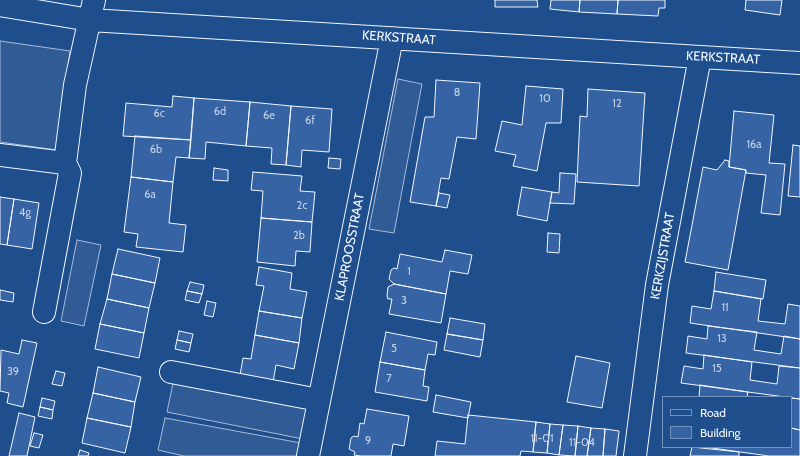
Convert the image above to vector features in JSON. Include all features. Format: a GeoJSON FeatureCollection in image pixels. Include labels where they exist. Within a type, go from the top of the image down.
{"type":"FeatureCollection","features":[{"type":"Feature","properties":{"kind":"street","name":"KERKSTRAAT"},"geometry":{"type":"LineString","coordinates":[[0,5],[92,10],[392,38],[800,62]]}},
{"type":"Feature","properties":{"kind":"street"},"geometry":{"type":"LineString","coordinates":[[44,312],[70,173],[65,164],[75,85],[92,10]]}},
{"type":"Feature","properties":{"kind":"street","name":"KLAPROOSSTRAAT"},"geometry":{"type":"LineString","coordinates":[[308,456],[392,38]]}},
{"type":"Feature","properties":{"kind":"street","name":"KERKZIJSTRAAT"},"geometry":{"type":"LineString","coordinates":[[635,456],[657,286],[700,57]]}},
{"type":"Feature","properties":{"kind":"street"},"geometry":{"type":"LineString","coordinates":[[0,154],[65,164]]}},
{"type":"Feature","properties":{"kind":"street"},"geometry":{"type":"LineString","coordinates":[[171,372],[319,400]]}},
{"type":"Feature","properties":{"kind":"shaded area"},"geometry":{"type":"Polygon","coordinates":[[[0,41],[70,51],[56,150],[0,142],[0,41]]]}},
{"type":"Feature","properties":{"kind":"shaded area"},"geometry":{"type":"Polygon","coordinates":[[[398,79],[422,84],[394,233],[369,229],[398,79]]]}},
{"type":"Feature","properties":{"kind":"shaded area"},"geometry":{"type":"Polygon","coordinates":[[[77,240],[101,245],[84,326],[61,321],[77,240]]]}},
{"type":"Feature","properties":{"kind":"shaded area"},"geometry":{"type":"Polygon","coordinates":[[[174,378],[310,405],[303,439],[167,412],[174,378]]]}},
{"type":"Feature","properties":{"kind":"shaded area"},"geometry":{"type":"Polygon","coordinates":[[[165,418],[301,443],[299,456],[184,456],[158,450],[165,418]]]}},
{"type":"Feature","properties":{"kind":"building"},"geometry":{"type":"Polygon","coordinates":[[[495,0],[537,0],[538,7],[495,7],[495,0]]]}},
{"type":"Feature","properties":{"kind":"building"},"geometry":{"type":"Polygon","coordinates":[[[551,0],[580,0],[579,12],[550,9],[551,0]]]}},
{"type":"Feature","properties":{"kind":"building"},"geometry":{"type":"Polygon","coordinates":[[[580,0],[618,0],[617,14],[579,12],[580,0]]]}},
{"type":"Feature","properties":{"kind":"building"},"geometry":{"type":"Polygon","coordinates":[[[618,0],[665,0],[665,8],[659,8],[658,16],[617,14],[618,0]]]}},
{"type":"Feature","properties":{"kind":"building"},"geometry":{"type":"Polygon","coordinates":[[[746,0],[782,0],[780,15],[745,10],[746,0]]]}},
{"type":"Feature","properties":{"kind":"building"},"geometry":{"type":"Polygon","coordinates":[[[436,80],[480,83],[476,139],[457,137],[449,179],[441,178],[436,206],[410,202],[425,117],[434,117],[436,80]]]}},
{"type":"Feature","properties":{"kind":"building"},"geometry":{"type":"Polygon","coordinates":[[[526,86],[563,89],[561,123],[546,123],[537,171],[513,166],[516,155],[495,151],[502,121],[522,125],[526,86]]]}},
{"type":"Feature","properties":{"kind":"building"},"geometry":{"type":"Polygon","coordinates":[[[588,89],[645,93],[639,186],[577,182],[580,116],[587,117],[588,89]]]}},
{"type":"Feature","properties":{"kind":"building"},"geometry":{"type":"Polygon","coordinates":[[[173,96],[194,98],[191,140],[123,136],[126,103],[172,107],[173,96]]]}},
{"type":"Feature","properties":{"kind":"building"},"geometry":{"type":"Polygon","coordinates":[[[194,98],[250,102],[246,146],[206,142],[205,159],[189,158],[194,98]]]}},
{"type":"Feature","properties":{"kind":"building"},"geometry":{"type":"Polygon","coordinates":[[[250,102],[291,106],[286,165],[271,164],[272,148],[246,146],[250,102]]]}},
{"type":"Feature","properties":{"kind":"building"},"geometry":{"type":"Polygon","coordinates":[[[291,106],[332,109],[329,152],[302,150],[301,167],[286,165],[291,106]]]}},
{"type":"Feature","properties":{"kind":"building"},"geometry":{"type":"Polygon","coordinates":[[[734,111],[774,115],[769,163],[785,164],[780,215],[761,213],[766,175],[746,173],[746,170],[729,167],[734,111]]]}},
{"type":"Feature","properties":{"kind":"building"},"geometry":{"type":"Polygon","coordinates":[[[135,136],[191,140],[189,158],[176,157],[173,182],[131,177],[135,136]]]}},
{"type":"Feature","properties":{"kind":"building"},"geometry":{"type":"Polygon","coordinates":[[[793,145],[800,146],[800,197],[788,196],[793,145]]]}},
{"type":"Feature","properties":{"kind":"building"},"geometry":{"type":"Polygon","coordinates":[[[329,158],[341,159],[340,169],[328,168],[329,158]]]}},
{"type":"Feature","properties":{"kind":"building"},"geometry":{"type":"Polygon","coordinates":[[[725,160],[729,161],[729,167],[746,170],[728,270],[685,262],[703,167],[717,170],[725,160]]]}},
{"type":"Feature","properties":{"kind":"building"},"geometry":{"type":"Polygon","coordinates":[[[214,168],[228,170],[228,181],[213,180],[214,168]]]}},
{"type":"Feature","properties":{"kind":"building"},"geometry":{"type":"Polygon","coordinates":[[[253,172],[302,176],[300,191],[315,192],[312,222],[261,218],[263,191],[251,190],[253,172]]]}},
{"type":"Feature","properties":{"kind":"building"},"geometry":{"type":"Polygon","coordinates":[[[560,173],[576,174],[574,204],[550,203],[552,192],[559,193],[560,173]]]}},
{"type":"Feature","properties":{"kind":"building"},"geometry":{"type":"Polygon","coordinates":[[[131,177],[173,182],[169,223],[186,225],[183,252],[136,247],[138,234],[124,232],[131,177]]]}},
{"type":"Feature","properties":{"kind":"building"},"geometry":{"type":"Polygon","coordinates":[[[522,187],[552,192],[547,221],[517,215],[522,187]]]}},
{"type":"Feature","properties":{"kind":"building"},"geometry":{"type":"Polygon","coordinates":[[[439,193],[450,195],[447,208],[436,206],[439,193]]]}},
{"type":"Feature","properties":{"kind":"building"},"geometry":{"type":"Polygon","coordinates":[[[0,197],[14,199],[7,245],[0,244],[0,197]]]}},
{"type":"Feature","properties":{"kind":"building"},"geometry":{"type":"Polygon","coordinates":[[[14,199],[39,203],[32,249],[7,245],[14,199]]]}},
{"type":"Feature","properties":{"kind":"building"},"geometry":{"type":"Polygon","coordinates":[[[261,218],[312,222],[310,252],[296,251],[295,266],[257,262],[261,218]]]}},
{"type":"Feature","properties":{"kind":"building"},"geometry":{"type":"Polygon","coordinates":[[[548,233],[560,234],[559,253],[547,252],[548,233]]]}},
{"type":"Feature","properties":{"kind":"building"},"geometry":{"type":"Polygon","coordinates":[[[118,249],[160,258],[155,283],[112,274],[118,249]]]}},
{"type":"Feature","properties":{"kind":"building"},"geometry":{"type":"Polygon","coordinates":[[[445,250],[472,255],[468,274],[450,271],[446,294],[394,284],[389,279],[391,270],[394,268],[397,269],[400,254],[442,262],[445,250]]]}},
{"type":"Feature","properties":{"kind":"building"},"geometry":{"type":"Polygon","coordinates":[[[259,267],[292,273],[290,289],[307,292],[302,318],[259,311],[264,286],[256,285],[259,267]]]}},
{"type":"Feature","properties":{"kind":"building"},"geometry":{"type":"Polygon","coordinates":[[[716,272],[766,280],[763,299],[714,291],[716,272]]]}},
{"type":"Feature","properties":{"kind":"building"},"geometry":{"type":"Polygon","coordinates":[[[112,274],[155,283],[149,308],[107,299],[112,274]]]}},
{"type":"Feature","properties":{"kind":"building"},"geometry":{"type":"Polygon","coordinates":[[[190,282],[204,285],[202,294],[187,291],[190,282]]]}},
{"type":"Feature","properties":{"kind":"building"},"geometry":{"type":"Polygon","coordinates":[[[394,284],[446,294],[441,323],[389,314],[392,299],[388,299],[387,296],[388,287],[394,284]]]}},
{"type":"Feature","properties":{"kind":"building"},"geometry":{"type":"Polygon","coordinates":[[[0,290],[14,293],[13,302],[0,300],[0,290]]]}},
{"type":"Feature","properties":{"kind":"building"},"geometry":{"type":"Polygon","coordinates":[[[187,291],[202,294],[199,303],[185,300],[187,291]]]}},
{"type":"Feature","properties":{"kind":"building"},"geometry":{"type":"Polygon","coordinates":[[[714,291],[761,299],[758,321],[785,324],[788,304],[800,306],[800,339],[690,323],[692,306],[711,309],[714,291]]]}},
{"type":"Feature","properties":{"kind":"building"},"geometry":{"type":"Polygon","coordinates":[[[107,299],[149,308],[144,333],[100,324],[107,299]]]}},
{"type":"Feature","properties":{"kind":"building"},"geometry":{"type":"Polygon","coordinates":[[[207,301],[216,303],[213,317],[204,315],[207,301]]]}},
{"type":"Feature","properties":{"kind":"building"},"geometry":{"type":"Polygon","coordinates":[[[259,311],[302,318],[299,343],[255,335],[259,311]]]}},
{"type":"Feature","properties":{"kind":"building"},"geometry":{"type":"Polygon","coordinates":[[[450,318],[485,324],[483,340],[447,334],[450,318]]]}},
{"type":"Feature","properties":{"kind":"building"},"geometry":{"type":"Polygon","coordinates":[[[100,324],[144,333],[139,358],[95,349],[100,324]]]}},
{"type":"Feature","properties":{"kind":"building"},"geometry":{"type":"Polygon","coordinates":[[[708,326],[757,332],[754,350],[781,354],[784,336],[800,339],[800,368],[686,353],[688,336],[707,339],[708,326]]]}},
{"type":"Feature","properties":{"kind":"building"},"geometry":{"type":"Polygon","coordinates":[[[179,331],[193,334],[191,343],[177,340],[179,331]]]}},
{"type":"Feature","properties":{"kind":"building"},"geometry":{"type":"Polygon","coordinates":[[[386,332],[437,342],[435,355],[428,354],[425,370],[380,362],[386,332]]]}},
{"type":"Feature","properties":{"kind":"building"},"geometry":{"type":"Polygon","coordinates":[[[447,334],[483,340],[480,357],[444,350],[447,334]]]}},
{"type":"Feature","properties":{"kind":"building"},"geometry":{"type":"Polygon","coordinates":[[[255,335],[299,343],[294,369],[276,365],[272,388],[239,381],[243,358],[251,359],[255,335]]]}},
{"type":"Feature","properties":{"kind":"building"},"geometry":{"type":"Polygon","coordinates":[[[22,340],[37,343],[23,407],[7,403],[9,393],[0,391],[1,350],[19,354],[22,340]]]}},
{"type":"Feature","properties":{"kind":"building"},"geometry":{"type":"Polygon","coordinates":[[[177,340],[191,343],[189,352],[175,349],[177,340]]]}},
{"type":"Feature","properties":{"kind":"building"},"geometry":{"type":"Polygon","coordinates":[[[704,355],[752,362],[750,380],[777,384],[779,366],[800,368],[800,399],[792,398],[792,396],[778,396],[681,383],[684,366],[703,369],[704,355]]]}},
{"type":"Feature","properties":{"kind":"building"},"geometry":{"type":"Polygon","coordinates":[[[576,356],[610,363],[602,408],[567,402],[576,356]]]}},
{"type":"Feature","properties":{"kind":"building"},"geometry":{"type":"Polygon","coordinates":[[[380,362],[425,370],[423,386],[429,387],[427,401],[375,392],[380,362]]]}},
{"type":"Feature","properties":{"kind":"building"},"geometry":{"type":"Polygon","coordinates":[[[98,367],[141,377],[135,402],[93,393],[98,367]]]}},
{"type":"Feature","properties":{"kind":"building"},"geometry":{"type":"Polygon","coordinates":[[[56,371],[65,373],[62,386],[52,384],[56,371]]]}},
{"type":"Feature","properties":{"kind":"building"},"geometry":{"type":"Polygon","coordinates":[[[700,385],[748,392],[747,396],[699,396],[700,385]]]}},
{"type":"Feature","properties":{"kind":"building"},"geometry":{"type":"Polygon","coordinates":[[[93,393],[135,402],[131,427],[87,418],[93,393]]]}},
{"type":"Feature","properties":{"kind":"building"},"geometry":{"type":"Polygon","coordinates":[[[436,395],[471,402],[468,418],[433,412],[436,395]]]}},
{"type":"Feature","properties":{"kind":"building"},"geometry":{"type":"Polygon","coordinates":[[[42,398],[55,401],[53,410],[40,407],[42,398]]]}},
{"type":"Feature","properties":{"kind":"building"},"geometry":{"type":"Polygon","coordinates":[[[792,398],[800,399],[800,430],[792,428],[792,398]]]}},
{"type":"Feature","properties":{"kind":"building"},"geometry":{"type":"Polygon","coordinates":[[[40,407],[53,410],[52,419],[38,416],[40,407]]]}},
{"type":"Feature","properties":{"kind":"building"},"geometry":{"type":"Polygon","coordinates":[[[367,409],[409,416],[404,446],[393,444],[391,456],[354,455],[355,452],[349,449],[351,438],[354,436],[358,437],[360,423],[364,424],[367,409]]]}},
{"type":"Feature","properties":{"kind":"building"},"geometry":{"type":"Polygon","coordinates":[[[19,413],[35,417],[27,456],[9,456],[19,413]]]}},
{"type":"Feature","properties":{"kind":"building"},"geometry":{"type":"Polygon","coordinates":[[[468,415],[536,422],[533,452],[521,451],[520,456],[435,456],[437,441],[465,444],[468,415]]]}},
{"type":"Feature","properties":{"kind":"building"},"geometry":{"type":"Polygon","coordinates":[[[87,418],[131,427],[125,453],[82,443],[87,418]]]}},
{"type":"Feature","properties":{"kind":"building"},"geometry":{"type":"Polygon","coordinates":[[[536,422],[550,424],[547,453],[533,452],[536,422]]]}},
{"type":"Feature","properties":{"kind":"building"},"geometry":{"type":"Polygon","coordinates":[[[550,424],[563,425],[559,455],[547,453],[550,424]]]}},
{"type":"Feature","properties":{"kind":"building"},"geometry":{"type":"Polygon","coordinates":[[[563,425],[578,426],[575,456],[559,455],[563,425]]]}},
{"type":"Feature","properties":{"kind":"building"},"geometry":{"type":"Polygon","coordinates":[[[578,426],[591,428],[587,456],[575,456],[578,426]]]}},
{"type":"Feature","properties":{"kind":"building"},"geometry":{"type":"Polygon","coordinates":[[[591,428],[605,429],[603,456],[587,456],[591,428]]]}},
{"type":"Feature","properties":{"kind":"building"},"geometry":{"type":"Polygon","coordinates":[[[792,428],[800,430],[800,456],[769,456],[712,448],[792,448],[792,428]]]}},
{"type":"Feature","properties":{"kind":"building"},"geometry":{"type":"Polygon","coordinates":[[[605,429],[619,431],[616,456],[603,456],[605,429]]]}},
{"type":"Feature","properties":{"kind":"building"},"geometry":{"type":"Polygon","coordinates":[[[34,433],[43,435],[39,448],[30,446],[34,433]]]}},
{"type":"Feature","properties":{"kind":"building"},"geometry":{"type":"Polygon","coordinates":[[[692,448],[739,452],[739,456],[690,456],[692,448]]]}},
{"type":"Feature","properties":{"kind":"building"},"geometry":{"type":"Polygon","coordinates":[[[80,450],[89,453],[88,456],[78,456],[80,450]]]}}]}
